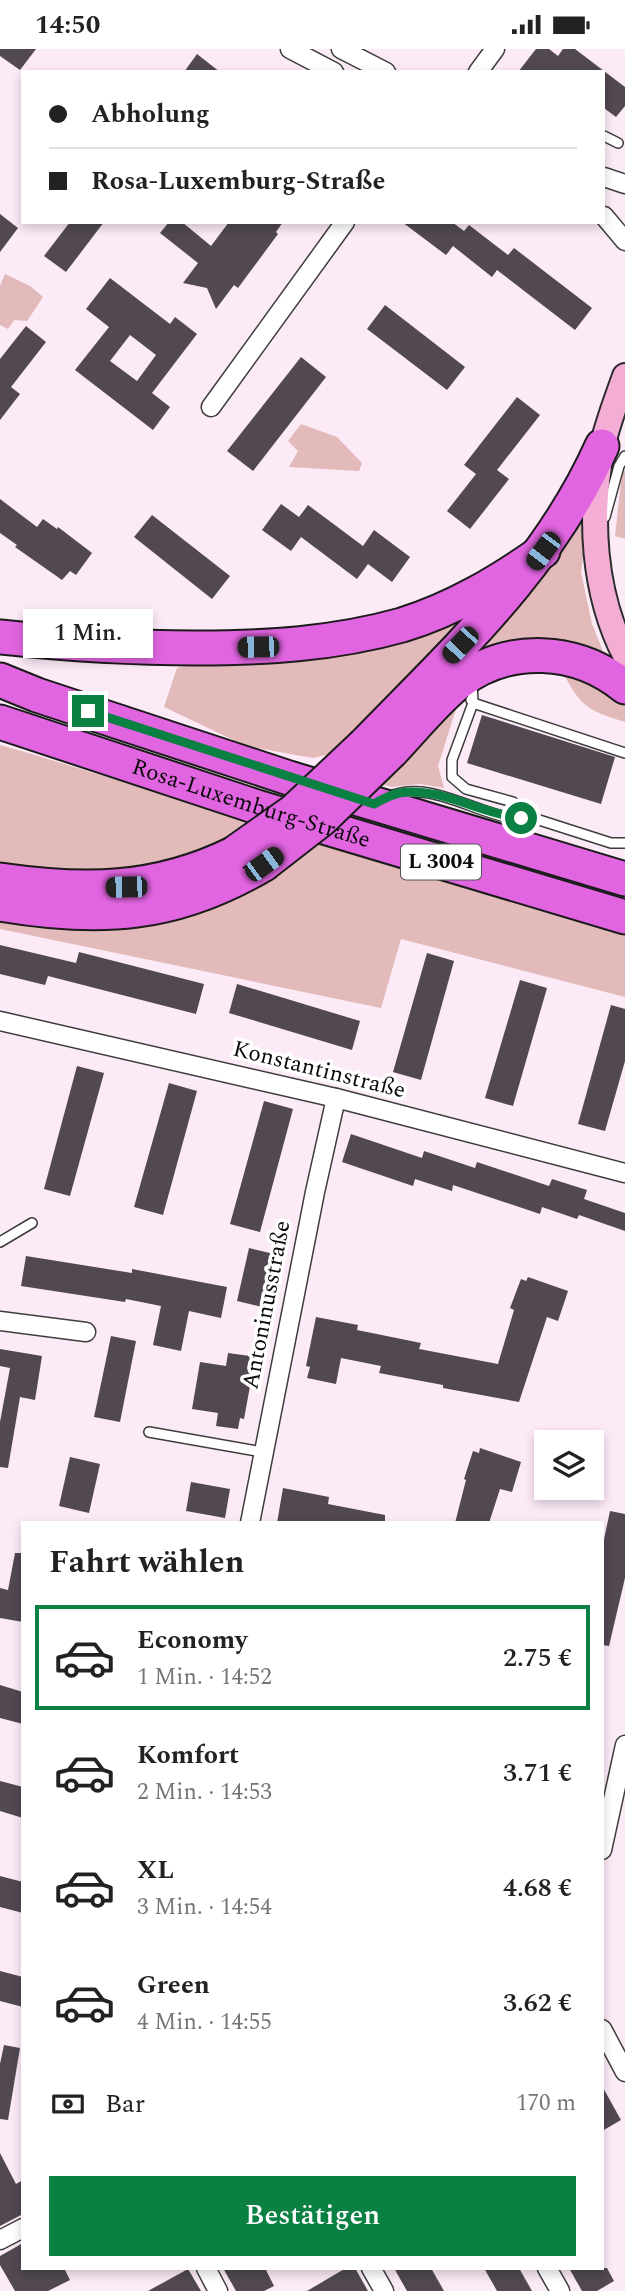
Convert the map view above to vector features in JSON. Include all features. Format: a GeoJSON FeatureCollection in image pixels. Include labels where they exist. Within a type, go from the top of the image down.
{"type":"FeatureCollection","features":[{"type":"Feature","properties":{"kind":"highway"},"geometry":{"type":"LineString","coordinates":[[464,673],[492,611],[543,551],[576,500],[614,451]]}},
{"type":"Feature","properties":{"kind":"highway"},"geometry":{"type":"LineString","coordinates":[[0,637],[127,648],[266,647],[314,643],[372,632],[435,613],[485,589],[543,551]]}},
{"type":"Feature","properties":{"kind":"highway"},"geometry":{"type":"LineString","coordinates":[[0,880],[56,887],[126,887],[181,875],[233,854],[378,748],[464,673],[503,660],[521,656],[555,656],[598,669],[625,687]]}},
{"type":"Feature","properties":{"kind":"highway","name":"Rosa-Luxemburg-Straße"},"geometry":{"type":"LineString","coordinates":[[0,680],[37,695],[374,804],[625,879]]}},
{"type":"Feature","properties":{"kind":"highway","name":"Rosa-Luxemburg-Straße"},"geometry":{"type":"LineString","coordinates":[[7,725],[257,807],[625,917]]}},
{"type":"Feature","properties":{"kind":"highway"},"geometry":{"type":"LineString","coordinates":[[0,904],[95,915],[129,912],[189,900],[228,884],[264,864],[322,819],[378,748]]}},
{"type":"Feature","properties":{"kind":"main road"},"geometry":{"type":"LineString","coordinates":[[625,376],[614,451],[597,480],[596,549],[606,608],[625,654]]}},
{"type":"Feature","properties":{"kind":"street"},"geometry":{"type":"LineString","coordinates":[[290,49],[330,70]]}},
{"type":"Feature","properties":{"kind":"street"},"geometry":{"type":"LineString","coordinates":[[341,49],[382,70]]}},
{"type":"Feature","properties":{"kind":"street"},"geometry":{"type":"LineString","coordinates":[[482,70],[495,49]]}},
{"type":"Feature","properties":{"kind":"street"},"geometry":{"type":"LineString","coordinates":[[605,177],[625,184]]}},
{"type":"Feature","properties":{"kind":"street"},"geometry":{"type":"LineString","coordinates":[[211,407],[344,224]]}},
{"type":"Feature","properties":{"kind":"street","name":"Konstantinstraße"},"geometry":{"type":"LineString","coordinates":[[0,1021],[336,1098],[625,1173]]}},
{"type":"Feature","properties":{"kind":"street","name":"Antoninusstraße"},"geometry":{"type":"LineString","coordinates":[[250,1521],[262,1452],[336,1098]]}},
{"type":"Feature","properties":{"kind":"street"},"geometry":{"type":"LineString","coordinates":[[0,1321],[86,1332]]}},
{"type":"Feature","properties":{"kind":"street"},"geometry":{"type":"LineString","coordinates":[[604,1841],[625,1745]]}},
{"type":"Feature","properties":{"kind":"street"},"geometry":{"type":"LineString","coordinates":[[604,2033],[625,2072]]}},
{"type":"Feature","properties":{"kind":"street"},"geometry":{"type":"LineString","coordinates":[[0,2240],[21,2229]]}},
{"type":"Feature","properties":{"kind":"street"},"geometry":{"type":"LineString","coordinates":[[207,2270],[218,2291]]}},
{"type":"Feature","properties":{"kind":"street"},"geometry":{"type":"LineString","coordinates":[[372,2270],[384,2291]]}},
{"type":"Feature","properties":{"kind":"street"},"geometry":{"type":"LineString","coordinates":[[548,2270],[560,2291]]}},
{"type":"Feature","properties":{"kind":"lane"},"geometry":{"type":"LineString","coordinates":[[605,136],[618,143]]}},
{"type":"Feature","properties":{"kind":"lane"},"geometry":{"type":"LineString","coordinates":[[492,611],[464,673],[452,777],[466,789],[513,802],[536,819]]}},
{"type":"Feature","properties":{"kind":"lane"},"geometry":{"type":"LineString","coordinates":[[464,673],[625,753]]}},
{"type":"Feature","properties":{"kind":"lane"},"geometry":{"type":"LineString","coordinates":[[374,804],[397,793],[427,792],[506,817],[536,819],[611,843],[625,843]]}},
{"type":"Feature","properties":{"kind":"lane"},"geometry":{"type":"LineString","coordinates":[[0,1242],[32,1223]]}},
{"type":"Feature","properties":{"kind":"lane"},"geometry":{"type":"LineString","coordinates":[[149,1432],[262,1452]]}},
{"type":"Feature","properties":{"kind":"shaded area"},"geometry":{"type":"Polygon","coordinates":[[[5,274],[30,286],[43,297],[27,321],[14,320],[8,329],[0,325],[0,286],[5,274]]]}},
{"type":"Feature","properties":{"kind":"shaded area"},"geometry":{"type":"Polygon","coordinates":[[[301,424],[337,437],[362,463],[359,471],[289,467],[298,451],[288,441],[301,424]]]}},
{"type":"Feature","properties":{"kind":"shaded area"},"geometry":{"type":"Polygon","coordinates":[[[625,470],[625,539],[615,536],[622,473],[625,470]]]}},
{"type":"Feature","properties":{"kind":"shaded area"},"geometry":{"type":"Polygon","coordinates":[[[581,510],[589,516],[581,572],[592,624],[607,661],[482,654],[488,641],[581,510]]]}},
{"type":"Feature","properties":{"kind":"shaded area"},"geometry":{"type":"Polygon","coordinates":[[[499,586],[339,752],[313,758],[246,746],[164,707],[177,668],[499,586]]]}},
{"type":"Feature","properties":{"kind":"shaded area"},"geometry":{"type":"Polygon","coordinates":[[[561,669],[609,692],[625,706],[625,722],[585,705],[573,691],[561,669]]]}},
{"type":"Feature","properties":{"kind":"shaded area"},"geometry":{"type":"Polygon","coordinates":[[[457,706],[438,766],[444,788],[420,784],[392,787],[379,784],[457,706]]]}},
{"type":"Feature","properties":{"kind":"shaded area"},"geometry":{"type":"Polygon","coordinates":[[[0,745],[250,821],[196,858],[148,874],[0,869],[0,745]]]}},
{"type":"Feature","properties":{"kind":"shaded area"},"geometry":{"type":"Polygon","coordinates":[[[321,843],[625,932],[625,997],[401,939],[381,1008],[0,929],[0,912],[185,914],[243,894],[287,868],[321,843]]]}},
{"type":"Feature","properties":{"kind":"building"},"geometry":{"type":"Polygon","coordinates":[[[0,49],[36,49],[20,70],[0,56],[0,49]]]}},
{"type":"Feature","properties":{"kind":"building"},"geometry":{"type":"Polygon","coordinates":[[[536,49],[549,49],[558,56],[563,49],[575,49],[603,70],[520,70],[536,49]]]}},
{"type":"Feature","properties":{"kind":"building"},"geometry":{"type":"Polygon","coordinates":[[[197,54],[217,70],[185,70],[197,54]]]}},
{"type":"Feature","properties":{"kind":"building"},"geometry":{"type":"Polygon","coordinates":[[[605,72],[625,87],[625,106],[616,117],[605,109],[605,72]]]}},
{"type":"Feature","properties":{"kind":"building"},"geometry":{"type":"Polygon","coordinates":[[[0,214],[18,228],[0,252],[0,214]]]}},
{"type":"Feature","properties":{"kind":"building"},"geometry":{"type":"Polygon","coordinates":[[[68,224],[102,224],[66,272],[44,256],[68,224]]]}},
{"type":"Feature","properties":{"kind":"building"},"geometry":{"type":"Polygon","coordinates":[[[167,224],[184,224],[211,246],[228,224],[282,224],[276,232],[278,234],[238,288],[234,285],[216,309],[207,288],[183,283],[198,263],[160,233],[167,224]]]}},
{"type":"Feature","properties":{"kind":"building"},"geometry":{"type":"Polygon","coordinates":[[[405,224],[455,224],[464,231],[469,225],[508,255],[514,248],[592,308],[575,330],[497,270],[492,277],[453,246],[446,255],[405,224]]]}},
{"type":"Feature","properties":{"kind":"building"},"geometry":{"type":"Polygon","coordinates":[[[110,278],[170,324],[175,317],[197,334],[152,393],[170,407],[153,430],[75,370],[109,327],[86,309],[110,278]],[[130,335],[110,361],[137,381],[156,355],[130,335]]]}},
{"type":"Feature","properties":{"kind":"building"},"geometry":{"type":"Polygon","coordinates":[[[385,305],[465,367],[447,390],[367,329],[385,305]]]}},
{"type":"Feature","properties":{"kind":"building"},"geometry":{"type":"Polygon","coordinates":[[[26,326],[46,342],[11,387],[20,394],[0,420],[0,359],[26,326]]]}},
{"type":"Feature","properties":{"kind":"building"},"geometry":{"type":"Polygon","coordinates":[[[301,357],[326,377],[253,471],[227,451],[301,357]]]}},
{"type":"Feature","properties":{"kind":"building"},"geometry":{"type":"Polygon","coordinates":[[[517,397],[540,415],[497,470],[509,479],[470,529],[447,511],[476,474],[464,465],[517,397]]]}},
{"type":"Feature","properties":{"kind":"building"},"geometry":{"type":"Polygon","coordinates":[[[0,499],[37,527],[43,519],[92,553],[76,575],[70,571],[62,580],[0,533],[0,499]]]}},
{"type":"Feature","properties":{"kind":"building"},"geometry":{"type":"Polygon","coordinates":[[[281,504],[299,517],[308,505],[363,546],[374,530],[410,557],[392,582],[368,564],[357,579],[301,537],[291,551],[262,530],[281,504]]]}},
{"type":"Feature","properties":{"kind":"building"},"geometry":{"type":"Polygon","coordinates":[[[152,515],[230,576],[212,599],[134,537],[152,515]]]}},
{"type":"Feature","properties":{"kind":"building"},"geometry":{"type":"Polygon","coordinates":[[[482,715],[615,757],[601,804],[467,763],[482,715]]]}},
{"type":"Feature","properties":{"kind":"building"},"geometry":{"type":"Polygon","coordinates":[[[0,945],[76,963],[79,952],[204,984],[196,1014],[48,976],[45,985],[0,974],[0,945]]]}},
{"type":"Feature","properties":{"kind":"building"},"geometry":{"type":"Polygon","coordinates":[[[427,953],[454,961],[421,1080],[393,1072],[427,953]]]}},
{"type":"Feature","properties":{"kind":"building"},"geometry":{"type":"Polygon","coordinates":[[[520,980],[547,988],[513,1106],[485,1098],[520,980]]]}},
{"type":"Feature","properties":{"kind":"building"},"geometry":{"type":"Polygon","coordinates":[[[237,984],[360,1021],[352,1050],[229,1013],[237,984]]]}},
{"type":"Feature","properties":{"kind":"building"},"geometry":{"type":"Polygon","coordinates":[[[611,1005],[625,1009],[625,1061],[605,1131],[578,1124],[611,1005]]]}},
{"type":"Feature","properties":{"kind":"building"},"geometry":{"type":"Polygon","coordinates":[[[77,1066],[104,1073],[70,1196],[44,1189],[77,1066]]]}},
{"type":"Feature","properties":{"kind":"building"},"geometry":{"type":"Polygon","coordinates":[[[169,1083],[197,1091],[163,1215],[134,1207],[169,1083]]]}},
{"type":"Feature","properties":{"kind":"building"},"geometry":{"type":"Polygon","coordinates":[[[264,1101],[293,1109],[260,1232],[230,1224],[264,1101]]]}},
{"type":"Feature","properties":{"kind":"building"},"geometry":{"type":"Polygon","coordinates":[[[351,1134],[422,1158],[424,1151],[475,1168],[477,1162],[549,1186],[552,1179],[587,1190],[584,1199],[625,1213],[625,1231],[579,1215],[577,1219],[542,1207],[540,1214],[453,1185],[452,1191],[415,1179],[413,1186],[342,1162],[351,1134]]]}},
{"type":"Feature","properties":{"kind":"building"},"geometry":{"type":"Polygon","coordinates":[[[249,1248],[274,1254],[263,1307],[237,1301],[249,1248]]]}},
{"type":"Feature","properties":{"kind":"building"},"geometry":{"type":"Polygon","coordinates":[[[26,1256],[132,1273],[132,1269],[227,1287],[221,1318],[189,1311],[181,1351],[153,1345],[161,1306],[21,1286],[26,1256]]]}},
{"type":"Feature","properties":{"kind":"building"},"geometry":{"type":"Polygon","coordinates":[[[528,1277],[568,1291],[558,1321],[547,1317],[519,1402],[379,1373],[381,1366],[341,1358],[336,1384],[307,1378],[310,1367],[306,1366],[316,1317],[358,1325],[357,1330],[421,1343],[419,1349],[498,1364],[514,1310],[510,1308],[521,1279],[526,1281],[528,1277]]]}},
{"type":"Feature","properties":{"kind":"building"},"geometry":{"type":"Polygon","coordinates":[[[111,1336],[136,1341],[120,1422],[94,1417],[111,1336]]]}},
{"type":"Feature","properties":{"kind":"building"},"geometry":{"type":"Polygon","coordinates":[[[0,1349],[42,1356],[35,1400],[20,1397],[8,1468],[0,1467],[0,1422],[10,1368],[0,1366],[0,1349]]]}},
{"type":"Feature","properties":{"kind":"building"},"geometry":{"type":"Polygon","coordinates":[[[228,1353],[250,1356],[248,1369],[253,1370],[244,1419],[240,1418],[238,1429],[216,1426],[218,1413],[192,1409],[200,1362],[226,1366],[228,1353]]]}},
{"type":"Feature","properties":{"kind":"building"},"geometry":{"type":"Polygon","coordinates":[[[480,1448],[521,1462],[512,1492],[500,1489],[490,1521],[456,1521],[473,1451],[479,1453],[480,1448]]]}},
{"type":"Feature","properties":{"kind":"building"},"geometry":{"type":"Polygon","coordinates":[[[70,1457],[100,1464],[89,1513],[59,1506],[70,1457]]]}},
{"type":"Feature","properties":{"kind":"building"},"geometry":{"type":"Polygon","coordinates":[[[191,1482],[230,1489],[225,1518],[186,1511],[191,1482]]]}},
{"type":"Feature","properties":{"kind":"building"},"geometry":{"type":"Polygon","coordinates":[[[283,1488],[329,1497],[328,1504],[385,1515],[385,1521],[277,1521],[283,1488]]]}},
{"type":"Feature","properties":{"kind":"building"},"geometry":{"type":"Polygon","coordinates":[[[610,1511],[625,1514],[625,1578],[609,1646],[604,1645],[604,1540],[610,1511]]]}},
{"type":"Feature","properties":{"kind":"building"},"geometry":{"type":"Polygon","coordinates":[[[15,1553],[21,1553],[21,1622],[0,1618],[0,1588],[8,1590],[15,1553]]]}},
{"type":"Feature","properties":{"kind":"building"},"geometry":{"type":"Polygon","coordinates":[[[0,1685],[21,1691],[21,1723],[0,1718],[0,1685]]]}},
{"type":"Feature","properties":{"kind":"building"},"geometry":{"type":"Polygon","coordinates":[[[0,1781],[21,1786],[21,1817],[0,1811],[0,1781]]]}},
{"type":"Feature","properties":{"kind":"building"},"geometry":{"type":"Polygon","coordinates":[[[0,1876],[21,1881],[21,1912],[0,1907],[0,1876]]]}},
{"type":"Feature","properties":{"kind":"building"},"geometry":{"type":"Polygon","coordinates":[[[0,1971],[21,1976],[21,2006],[0,2001],[0,1971]]]}},
{"type":"Feature","properties":{"kind":"building"},"geometry":{"type":"Polygon","coordinates":[[[4,2045],[20,2048],[8,2120],[0,2119],[0,2064],[4,2045]]]}},
{"type":"Feature","properties":{"kind":"building"},"geometry":{"type":"Polygon","coordinates":[[[604,2090],[621,2120],[604,2130],[604,2090]]]}},
{"type":"Feature","properties":{"kind":"building"},"geometry":{"type":"Polygon","coordinates":[[[0,2153],[16,2184],[21,2181],[21,2215],[0,2226],[0,2153]]]}},
{"type":"Feature","properties":{"kind":"building"},"geometry":{"type":"Polygon","coordinates":[[[21,2244],[21,2270],[65,2270],[70,2280],[48,2291],[15,2291],[0,2265],[0,2256],[21,2244]]]}},
{"type":"Feature","properties":{"kind":"building"},"geometry":{"type":"Polygon","coordinates":[[[607,2268],[614,2281],[597,2291],[582,2291],[570,2270],[607,2268]]]}},
{"type":"Feature","properties":{"kind":"building"},"geometry":{"type":"Polygon","coordinates":[[[189,2270],[201,2291],[148,2291],[189,2270]]]}},
{"type":"Feature","properties":{"kind":"building"},"geometry":{"type":"Polygon","coordinates":[[[224,2270],[266,2270],[274,2286],[264,2291],[236,2291],[224,2270]]]}},
{"type":"Feature","properties":{"kind":"building"},"geometry":{"type":"Polygon","coordinates":[[[343,2270],[356,2270],[368,2291],[307,2291],[343,2270]]]}},
{"type":"Feature","properties":{"kind":"building"},"geometry":{"type":"Polygon","coordinates":[[[395,2270],[432,2270],[444,2291],[407,2291],[395,2270]]]}},
{"type":"Feature","properties":{"kind":"building"},"geometry":{"type":"Polygon","coordinates":[[[485,2270],[520,2270],[532,2291],[497,2291],[485,2270]]]}},
{"type":"Feature","properties":{"kind":"route"},"geometry":{"type":"LineString","coordinates":[[88,711],[374,804],[397,793],[427,792],[506,817],[521,818]]}}]}
